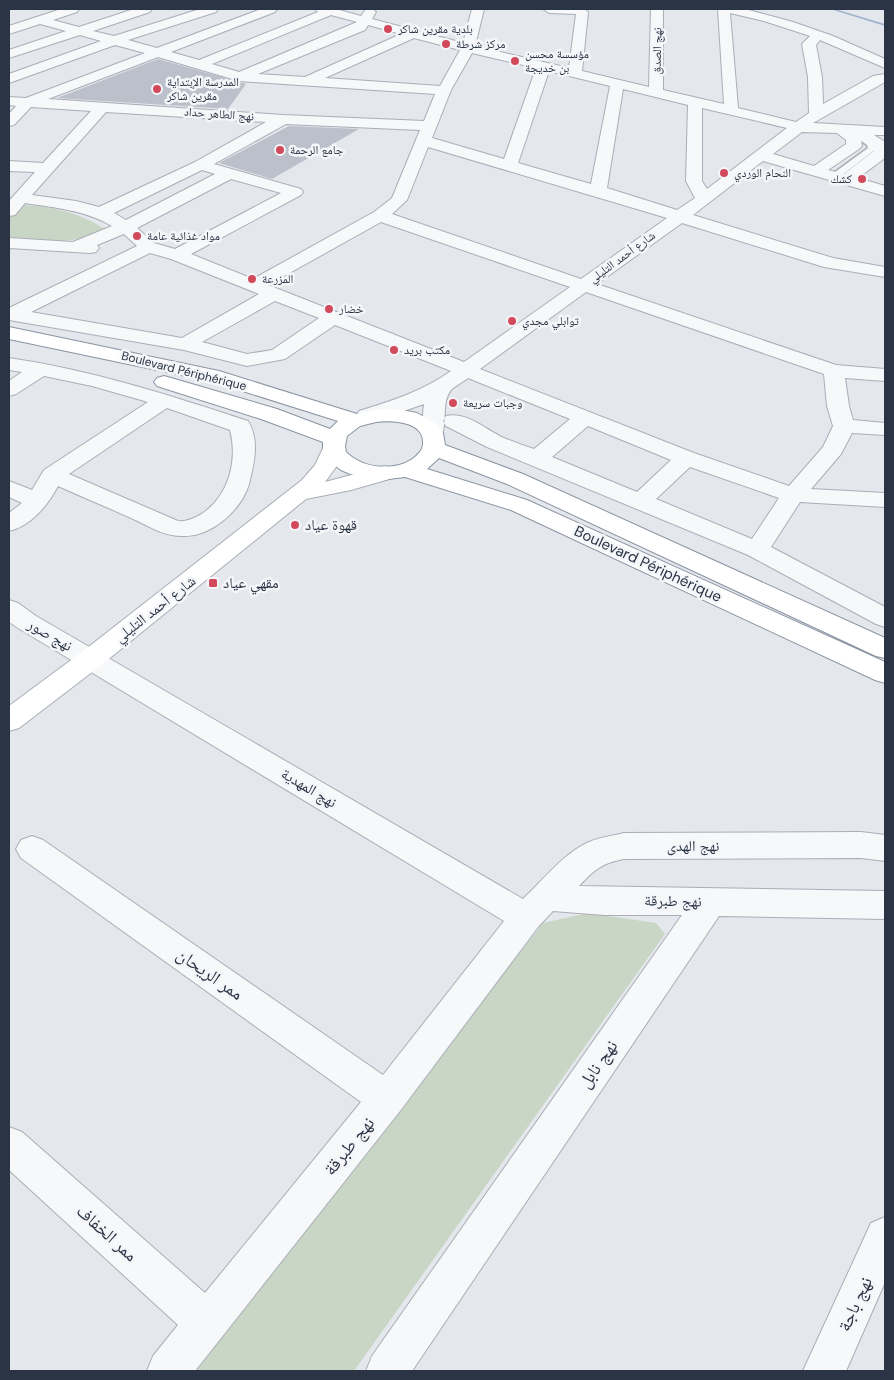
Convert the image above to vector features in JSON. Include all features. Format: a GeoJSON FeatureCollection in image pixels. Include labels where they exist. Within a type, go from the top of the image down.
{"type":"FeatureCollection","features":[{"type":"Feature","properties":{"kind":"main road","name":"Boulevard Périphérique"},"geometry":{"type":"LineString","coordinates":[[10,320],[78,346],[219,377],[362,418]]}},
{"type":"Feature","properties":{"kind":"main road","name":"Boulevard Périphérique"},"geometry":{"type":"LineString","coordinates":[[9,350],[109,368],[172,383],[269,414],[334,444]]}},
{"type":"Feature","properties":{"kind":"main road"},"geometry":{"type":"LineString","coordinates":[[299,494],[395,471],[419,464],[429,457],[433,440],[425,425],[413,419],[383,414],[362,418],[342,428],[334,444],[339,459],[351,467],[367,472],[395,471]]}},
{"type":"Feature","properties":{"kind":"main road","name":"Boulevard Périphérique"},"geometry":{"type":"LineString","coordinates":[[433,440],[885,649]]}},
{"type":"Feature","properties":{"kind":"main road","name":"شارع أحمد التليلي"},"geometry":{"type":"LineString","coordinates":[[9,721],[92,659],[299,494],[322,472],[334,444]]}},
{"type":"Feature","properties":{"kind":"main road","name":"Boulevard Périphérique"},"geometry":{"type":"LineString","coordinates":[[395,471],[519,505],[885,673]]}},
{"type":"Feature","properties":{"kind":"street"},"geometry":{"type":"LineString","coordinates":[[9,30],[73,9]]}},
{"type":"Feature","properties":{"kind":"street"},"geometry":{"type":"LineString","coordinates":[[9,54],[146,9]]}},
{"type":"Feature","properties":{"kind":"street"},"geometry":{"type":"LineString","coordinates":[[9,79],[112,41],[212,9]]}},
{"type":"Feature","properties":{"kind":"street"},"geometry":{"type":"LineString","coordinates":[[9,122],[28,102],[271,9]]}},
{"type":"Feature","properties":{"kind":"street"},"geometry":{"type":"LineString","coordinates":[[254,286],[380,216],[399,200],[444,90],[468,48],[478,9]]}},
{"type":"Feature","properties":{"kind":"street"},"geometry":{"type":"LineString","coordinates":[[549,9],[582,12],[574,72]]}},
{"type":"Feature","properties":{"kind":"street","name":"نهج الصدق"},"geometry":{"type":"LineString","coordinates":[[656,92],[657,9]]}},
{"type":"Feature","properties":{"kind":"street"},"geometry":{"type":"LineString","coordinates":[[724,9],[731,109]]}},
{"type":"Feature","properties":{"kind":"street"},"geometry":{"type":"LineString","coordinates":[[728,9],[757,14],[866,54],[884,64],[882,79]]}},
{"type":"Feature","properties":{"kind":"street"},"geometry":{"type":"LineString","coordinates":[[200,64],[326,10],[369,15],[414,33],[468,48],[695,100],[800,127],[885,131]]}},
{"type":"Feature","properties":{"kind":"street"},"geometry":{"type":"LineString","coordinates":[[239,77],[361,27],[369,15]]}},
{"type":"Feature","properties":{"kind":"street"},"geometry":{"type":"LineString","coordinates":[[9,19],[25,24]]}},
{"type":"Feature","properties":{"kind":"street"},"geometry":{"type":"LineString","coordinates":[[40,20],[200,64],[239,77],[444,90]]}},
{"type":"Feature","properties":{"kind":"street"},"geometry":{"type":"LineString","coordinates":[[307,82],[414,33]]}},
{"type":"Feature","properties":{"kind":"street"},"geometry":{"type":"LineString","coordinates":[[816,114],[815,77],[810,44],[818,35]]}},
{"type":"Feature","properties":{"kind":"street"},"geometry":{"type":"LineString","coordinates":[[509,166],[544,66]]}},
{"type":"Feature","properties":{"kind":"street"},"geometry":{"type":"LineString","coordinates":[[232,115],[256,79]]}},
{"type":"Feature","properties":{"kind":"street","name":"شارع أحمد التليلي"},"geometry":{"type":"LineString","coordinates":[[362,418],[406,404],[442,387],[679,216],[704,200],[816,114],[882,79]]}},
{"type":"Feature","properties":{"kind":"street"},"geometry":{"type":"LineString","coordinates":[[598,191],[617,83]]}},
{"type":"Feature","properties":{"kind":"street","name":"نهج الطاهر حداد"},"geometry":{"type":"LineString","coordinates":[[9,100],[283,119],[427,133],[509,166],[598,191],[830,262],[885,272]]}},
{"type":"Feature","properties":{"kind":"street"},"geometry":{"type":"LineString","coordinates":[[695,100],[694,181],[704,200]]}},
{"type":"Feature","properties":{"kind":"street"},"geometry":{"type":"LineString","coordinates":[[9,212],[103,106]]}},
{"type":"Feature","properties":{"kind":"street"},"geometry":{"type":"LineString","coordinates":[[101,213],[201,165],[283,119]]}},
{"type":"Feature","properties":{"kind":"street"},"geometry":{"type":"LineString","coordinates":[[815,172],[854,146],[849,130]]}},
{"type":"Feature","properties":{"kind":"street"},"geometry":{"type":"LineString","coordinates":[[839,179],[882,153],[880,146],[849,130]]}},
{"type":"Feature","properties":{"kind":"street"},"geometry":{"type":"LineString","coordinates":[[761,156],[885,191]]}},
{"type":"Feature","properties":{"kind":"street"},"geometry":{"type":"LineString","coordinates":[[177,256],[295,192],[201,165]]}},
{"type":"Feature","properties":{"kind":"street"},"geometry":{"type":"LineString","coordinates":[[9,166],[48,168]]}},
{"type":"Feature","properties":{"kind":"street"},"geometry":{"type":"LineString","coordinates":[[73,248],[126,227],[229,173]]}},
{"type":"Feature","properties":{"kind":"street"},"geometry":{"type":"LineString","coordinates":[[20,198],[76,206],[101,213],[126,227],[148,248]]}},
{"type":"Feature","properties":{"kind":"street"},"geometry":{"type":"LineString","coordinates":[[380,216],[834,371],[885,375]]}},
{"type":"Feature","properties":{"kind":"street"},"geometry":{"type":"LineString","coordinates":[[9,244],[73,248],[148,248],[177,256],[686,458],[793,495],[885,500]]}},
{"type":"Feature","properties":{"kind":"street"},"geometry":{"type":"LineString","coordinates":[[10,320],[148,248]]}},
{"type":"Feature","properties":{"kind":"street"},"geometry":{"type":"LineString","coordinates":[[185,344],[273,294]]}},
{"type":"Feature","properties":{"kind":"street"},"geometry":{"type":"LineString","coordinates":[[10,320],[185,344],[247,360],[278,355],[333,318]]}},
{"type":"Feature","properties":{"kind":"street"},"geometry":{"type":"LineString","coordinates":[[9,364],[41,368],[165,400],[240,426],[244,439],[242,474],[234,497],[214,517],[182,530],[173,528],[52,475]]}},
{"type":"Feature","properties":{"kind":"street"},"geometry":{"type":"LineString","coordinates":[[9,390],[41,368]]}},
{"type":"Feature","properties":{"kind":"street"},"geometry":{"type":"LineString","coordinates":[[757,550],[793,495],[833,450],[844,426],[838,406],[834,371]]}},
{"type":"Feature","properties":{"kind":"street"},"geometry":{"type":"LineString","coordinates":[[433,440],[433,408],[442,387]]}},
{"type":"Feature","properties":{"kind":"street"},"geometry":{"type":"LineString","coordinates":[[9,524],[38,502],[52,475],[165,400]]}},
{"type":"Feature","properties":{"kind":"street"},"geometry":{"type":"LineString","coordinates":[[537,458],[586,417]]}},
{"type":"Feature","properties":{"kind":"street"},"geometry":{"type":"LineString","coordinates":[[454,421],[495,442],[757,550],[885,618]]}},
{"type":"Feature","properties":{"kind":"street"},"geometry":{"type":"LineString","coordinates":[[844,426],[885,429]]}},
{"type":"Feature","properties":{"kind":"street"},"geometry":{"type":"LineString","coordinates":[[641,502],[686,458]]}},
{"type":"Feature","properties":{"kind":"street"},"geometry":{"type":"LineString","coordinates":[[9,488],[38,502]]}},
{"type":"Feature","properties":{"kind":"street","name":"نهج صور"},"geometry":{"type":"LineString","coordinates":[[9,609],[27,622],[92,659]]}},
{"type":"Feature","properties":{"kind":"street","name":"نهج المهدية"},"geometry":{"type":"LineString","coordinates":[[92,659],[536,907]]}},
{"type":"Feature","properties":{"kind":"street","name":"نهج الهدى"},"geometry":{"type":"LineString","coordinates":[[536,907],[580,864],[599,851],[624,846],[861,845],[885,848]]}},
{"type":"Feature","properties":{"kind":"street","name":"ممر الريحان"},"geometry":{"type":"LineString","coordinates":[[32,849],[387,1099]]}},
{"type":"Feature","properties":{"kind":"street","name":"نهج طبرقة"},"geometry":{"type":"LineString","coordinates":[[168,1371],[387,1099],[536,907],[604,901],[710,902]]}},
{"type":"Feature","properties":{"kind":"street"},"geometry":{"type":"LineString","coordinates":[[710,902],[885,905]]}},
{"type":"Feature","properties":{"kind":"street","name":"نهج نابل"},"geometry":{"type":"LineString","coordinates":[[387,1371],[710,902]]}},
{"type":"Feature","properties":{"kind":"street","name":"ممر الخفاف"},"geometry":{"type":"LineString","coordinates":[[9,1145],[206,1322]]}},
{"type":"Feature","properties":{"kind":"street","name":"نهج باجة"},"geometry":{"type":"LineString","coordinates":[[824,1371],[885,1238]]}},
{"type":"Feature","properties":{"kind":"green space"},"geometry":{"type":"Polygon","coordinates":[[[19,205],[53,208],[64,211],[86,219],[106,230],[81,239],[60,241],[9,238],[9,216],[19,205]]]}},
{"type":"Feature","properties":{"kind":"green space"},"geometry":{"type":"Polygon","coordinates":[[[588,913],[656,923],[665,934],[354,1371],[191,1371],[543,923],[588,913]]]}},
{"type":"Feature","properties":{"kind":"building","name":"المدرسة الإبتداية مقرين شاكر"},"geometry":{"type":"Polygon","coordinates":[[[158,59],[246,84],[228,109],[57,98],[158,59]]]}},
{"type":"Feature","properties":{"kind":"building","name":"جامع الرحمة"},"geometry":{"type":"Polygon","coordinates":[[[289,126],[359,129],[272,179],[219,163],[289,126]]]}},
{"type":"Feature","properties":{"kind":"waterway"},"geometry":{"type":"LineString","coordinates":[[832,9],[885,25]]}},
{"type":"Feature","properties":{"kind":"place","name":"بلدية مقرين شاكر"},"geometry":{"type":"Point","coordinates":[388,29]}},
{"type":"Feature","properties":{"kind":"place","name":"مركز شرطة"},"geometry":{"type":"Point","coordinates":[446,44]}},
{"type":"Feature","properties":{"kind":"place","name":"مؤسسة محسن بن خديجة"},"geometry":{"type":"Point","coordinates":[515,61]}},
{"type":"Feature","properties":{"kind":"place","name":"المدرسة الإبتداية مقرين شاكر"},"geometry":{"type":"Point","coordinates":[157,89]}},
{"type":"Feature","properties":{"kind":"place","name":"جامع الرحمة"},"geometry":{"type":"Point","coordinates":[280,150]}},
{"type":"Feature","properties":{"kind":"place","name":"النحام الوردي"},"geometry":{"type":"Point","coordinates":[724,173]}},
{"type":"Feature","properties":{"kind":"place","name":"كشك"},"geometry":{"type":"Point","coordinates":[862,179]}},
{"type":"Feature","properties":{"kind":"place","name":"مواد غذائية عامة"},"geometry":{"type":"Point","coordinates":[137,236]}},
{"type":"Feature","properties":{"kind":"place","name":"المزرعة"},"geometry":{"type":"Point","coordinates":[252,279]}},
{"type":"Feature","properties":{"kind":"place","name":"خضار"},"geometry":{"type":"Point","coordinates":[329,309]}},
{"type":"Feature","properties":{"kind":"place","name":"توابلي مجدي"},"geometry":{"type":"Point","coordinates":[512,321]}},
{"type":"Feature","properties":{"kind":"place","name":"مكتب بريد"},"geometry":{"type":"Point","coordinates":[394,350]}},
{"type":"Feature","properties":{"kind":"place","name":"وجبات سريعة"},"geometry":{"type":"Point","coordinates":[453,403]}},
{"type":"Feature","properties":{"kind":"place","name":"قهوة عياد"},"geometry":{"type":"Point","coordinates":[295,525]}},
{"type":"Feature","properties":{"kind":"place","name":"مقهي عياد"},"geometry":{"type":"Point","coordinates":[213,583]}}]}
